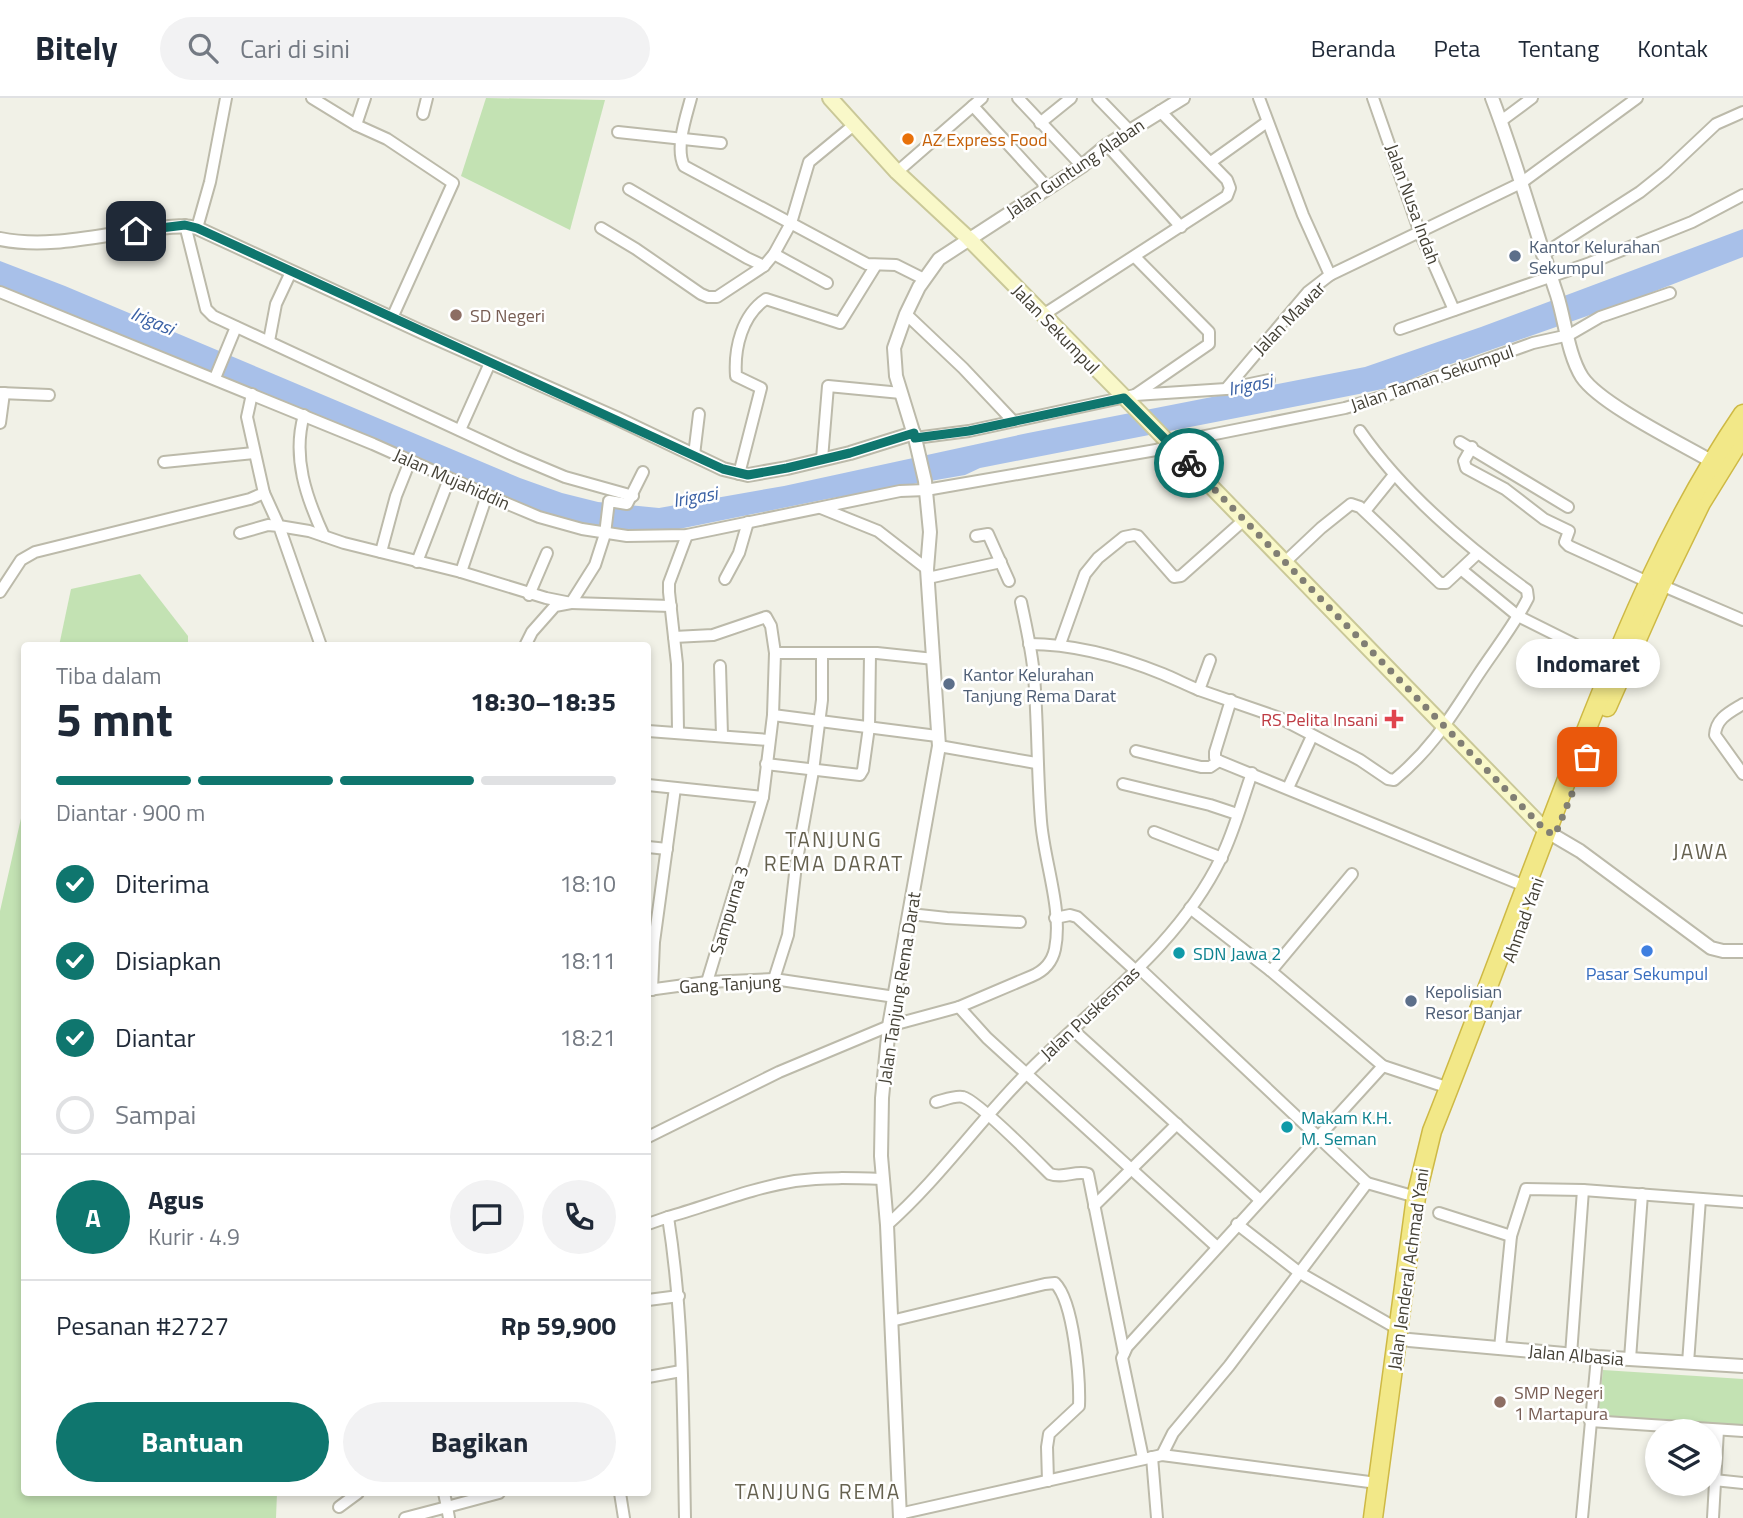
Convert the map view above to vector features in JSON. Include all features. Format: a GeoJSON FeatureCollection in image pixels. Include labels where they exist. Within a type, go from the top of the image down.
{"type":"FeatureCollection","features":[{"type":"Feature","properties":{"kind":"highway","name":"Jalan Jenderal Achmad Yani"},"geometry":{"type":"LineString","coordinates":[[1373,1518],[1404,1334],[1414,1250],[1416,1196],[1432,1131],[1525,886],[1551,833],[1612,663],[1654,584],[1682,512],[1711,461],[1743,414]]}},
{"type":"Feature","properties":{"kind":"highway","name":"Ahmad Yani"},"geometry":{"type":"LineString","coordinates":[[1414,1250],[1435,1154],[1551,833],[1654,584],[1743,435]]}},
{"type":"Feature","properties":{"kind":"highway"},"geometry":{"type":"LineString","coordinates":[[1381,1518],[1404,1334]]}},
{"type":"Feature","properties":{"kind":"main road","name":"Jalan Sekumpul"},"geometry":{"type":"LineString","coordinates":[[830,98],[897,172],[969,239],[1131,400],[1167,441],[1551,833]]}},
{"type":"Feature","properties":{"kind":"street"},"geometry":{"type":"LineString","coordinates":[[226,98],[210,182],[191,227],[206,309],[213,316],[565,477],[633,496]]}},
{"type":"Feature","properties":{"kind":"street"},"geometry":{"type":"LineString","coordinates":[[312,98],[356,125],[387,139],[453,183],[392,317]]}},
{"type":"Feature","properties":{"kind":"street"},"geometry":{"type":"LineString","coordinates":[[356,125],[365,98]]}},
{"type":"Feature","properties":{"kind":"street"},"geometry":{"type":"LineString","coordinates":[[423,114],[427,98]]}},
{"type":"Feature","properties":{"kind":"street"},"geometry":{"type":"LineString","coordinates":[[691,98],[682,139],[681,160],[684,166],[867,264],[896,265],[924,279]]}},
{"type":"Feature","properties":{"kind":"street"},"geometry":{"type":"LineString","coordinates":[[1018,98],[1082,166]]}},
{"type":"Feature","properties":{"kind":"street"},"geometry":{"type":"LineString","coordinates":[[1040,123],[1071,98]]}},
{"type":"Feature","properties":{"kind":"street"},"geometry":{"type":"LineString","coordinates":[[1098,98],[1130,131]]}},
{"type":"Feature","properties":{"kind":"street","name":"Jalan Guntung Alaban"},"geometry":{"type":"LineString","coordinates":[[969,239],[1082,166],[1107,145],[1183,98]]}},
{"type":"Feature","properties":{"kind":"street"},"geometry":{"type":"LineString","coordinates":[[1259,98],[1303,215],[1330,275]]}},
{"type":"Feature","properties":{"kind":"street","name":"Jalan Nusa Indah"},"geometry":{"type":"LineString","coordinates":[[1373,98],[1420,233],[1454,310]]}},
{"type":"Feature","properties":{"kind":"street"},"geometry":{"type":"LineString","coordinates":[[1492,98],[1556,293],[1573,357],[1583,377],[1595,390],[1639,420],[1711,461]]}},
{"type":"Feature","properties":{"kind":"street"},"geometry":{"type":"LineString","coordinates":[[1501,121],[1532,98]]}},
{"type":"Feature","properties":{"kind":"street","name":"Jalan Mawar"},"geometry":{"type":"LineString","coordinates":[[1226,389],[1308,292],[1330,275],[1521,183],[1637,98]]}},
{"type":"Feature","properties":{"kind":"street"},"geometry":{"type":"LineString","coordinates":[[897,172],[977,102],[1048,188]]}},
{"type":"Feature","properties":{"kind":"street"},"geometry":{"type":"LineString","coordinates":[[1044,315],[1181,227],[1227,196],[1230,191],[1227,180],[1160,111]]}},
{"type":"Feature","properties":{"kind":"street"},"geometry":{"type":"LineString","coordinates":[[1542,256],[1640,192],[1665,173],[1716,124],[1743,112]]}},
{"type":"Feature","properties":{"kind":"street"},"geometry":{"type":"LineString","coordinates":[[1211,162],[1268,122]]}},
{"type":"Feature","properties":{"kind":"street"},"geometry":{"type":"LineString","coordinates":[[601,228],[708,297],[717,297],[764,266],[774,254],[791,223],[808,162],[855,124]]}},
{"type":"Feature","properties":{"kind":"street"},"geometry":{"type":"LineString","coordinates":[[618,132],[721,143]]}},
{"type":"Feature","properties":{"kind":"street"},"geometry":{"type":"LineString","coordinates":[[1107,145],[1181,227]]}},
{"type":"Feature","properties":{"kind":"street"},"geometry":{"type":"LineString","coordinates":[[629,189],[764,266]]}},
{"type":"Feature","properties":{"kind":"street"},"geometry":{"type":"LineString","coordinates":[[1400,329],[1550,278],[1692,222],[1743,195]]}},
{"type":"Feature","properties":{"kind":"street"},"geometry":{"type":"LineString","coordinates":[[0,239],[44,244],[191,227],[739,474],[787,468],[915,438],[969,431],[1131,400],[1226,389],[1269,380]]}},
{"type":"Feature","properties":{"kind":"street","name":"Jalan Tanjung Rema Darat"},"geometry":{"type":"LineString","coordinates":[[900,1516],[881,1128],[889,1026],[938,741],[928,573],[930,532],[925,485],[915,438],[901,393],[894,362],[894,348],[906,314],[924,279],[939,259],[969,239]]}},
{"type":"Feature","properties":{"kind":"street"},"geometry":{"type":"LineString","coordinates":[[774,254],[827,282]]}},
{"type":"Feature","properties":{"kind":"street"},"geometry":{"type":"LineString","coordinates":[[1131,400],[1209,344],[1209,332],[1135,257]]}},
{"type":"Feature","properties":{"kind":"street"},"geometry":{"type":"LineString","coordinates":[[739,474],[761,388],[736,376],[737,348],[745,324],[752,313],[766,299],[839,323],[877,265]]}},
{"type":"Feature","properties":{"kind":"street"},"geometry":{"type":"LineString","coordinates":[[268,341],[276,304],[290,272]]}},
{"type":"Feature","properties":{"kind":"street","name":"Jalan Mujahiddin"},"geometry":{"type":"LineString","coordinates":[[0,292],[216,376],[539,517],[646,536],[687,535],[925,485]]}},
{"type":"Feature","properties":{"kind":"street","name":"Jalan Taman Sekumpul"},"geometry":{"type":"LineString","coordinates":[[925,485],[1189,439],[1345,408],[1670,293]]}},
{"type":"Feature","properties":{"kind":"street"},"geometry":{"type":"LineString","coordinates":[[906,314],[963,368],[1013,421]]}},
{"type":"Feature","properties":{"kind":"street"},"geometry":{"type":"LineString","coordinates":[[216,376],[236,327]]}},
{"type":"Feature","properties":{"kind":"street"},"geometry":{"type":"LineString","coordinates":[[460,430],[490,363]]}},
{"type":"Feature","properties":{"kind":"street"},"geometry":{"type":"LineString","coordinates":[[822,459],[828,386],[901,393]]}},
{"type":"Feature","properties":{"kind":"street"},"geometry":{"type":"LineString","coordinates":[[0,423],[2,393],[49,396]]}},
{"type":"Feature","properties":{"kind":"street"},"geometry":{"type":"LineString","coordinates":[[252,394],[247,417],[264,493],[279,526],[320,642]]}},
{"type":"Feature","properties":{"kind":"street"},"geometry":{"type":"LineString","coordinates":[[694,455],[699,414]]}},
{"type":"Feature","properties":{"kind":"street"},"geometry":{"type":"LineString","coordinates":[[304,415],[299,432],[301,479],[324,536]]}},
{"type":"Feature","properties":{"kind":"street"},"geometry":{"type":"LineString","coordinates":[[1029,644],[1060,644],[1142,666],[1199,690],[1280,718],[1394,780],[1426,751],[1446,727],[1528,598],[1527,590],[1477,554],[1394,475],[1360,431]]}},
{"type":"Feature","properties":{"kind":"street"},"geometry":{"type":"LineString","coordinates":[[1460,442],[1568,507]]}},
{"type":"Feature","properties":{"kind":"street"},"geometry":{"type":"LineString","coordinates":[[1472,447],[1464,461],[1466,468],[1505,489],[1544,519],[1566,529],[1569,535],[1565,542],[1569,546],[1743,620]]}},
{"type":"Feature","properties":{"kind":"street"},"geometry":{"type":"LineString","coordinates":[[164,462],[254,453]]}},
{"type":"Feature","properties":{"kind":"street"},"geometry":{"type":"LineString","coordinates":[[381,552],[396,496],[410,461]]}},
{"type":"Feature","properties":{"kind":"street"},"geometry":{"type":"LineString","coordinates":[[527,642],[532,632],[555,606],[571,603],[595,565],[610,501],[627,504],[643,472]]}},
{"type":"Feature","properties":{"kind":"street"},"geometry":{"type":"LineString","coordinates":[[1365,512],[1394,475]]}},
{"type":"Feature","properties":{"kind":"street"},"geometry":{"type":"LineString","coordinates":[[417,562],[449,479]]}},
{"type":"Feature","properties":{"kind":"street"},"geometry":{"type":"LineString","coordinates":[[0,592],[21,560],[35,552],[250,499],[264,493]]}},
{"type":"Feature","properties":{"kind":"street"},"geometry":{"type":"LineString","coordinates":[[461,572],[486,495]]}},
{"type":"Feature","properties":{"kind":"street"},"geometry":{"type":"LineString","coordinates":[[1285,562],[1346,506],[1356,505],[1437,582],[1446,583],[1477,554]]}},
{"type":"Feature","properties":{"kind":"street"},"geometry":{"type":"LineString","coordinates":[[818,507],[878,531],[928,573],[1001,562]]}},
{"type":"Feature","properties":{"kind":"street"},"geometry":{"type":"LineString","coordinates":[[1060,644],[1085,574],[1098,558],[1124,537],[1138,536],[1174,577],[1177,577],[1244,520]]}},
{"type":"Feature","properties":{"kind":"street"},"geometry":{"type":"LineString","coordinates":[[725,579],[740,553],[748,522]]}},
{"type":"Feature","properties":{"kind":"street"},"geometry":{"type":"LineString","coordinates":[[240,533],[268,526],[309,531],[461,572],[529,595],[571,603],[671,606]]}},
{"type":"Feature","properties":{"kind":"street"},"geometry":{"type":"LineString","coordinates":[[976,536],[988,534],[1009,581]]}},
{"type":"Feature","properties":{"kind":"street"},"geometry":{"type":"LineString","coordinates":[[678,732],[669,583],[687,535]]}},
{"type":"Feature","properties":{"kind":"street"},"geometry":{"type":"LineString","coordinates":[[529,595],[547,553]]}},
{"type":"Feature","properties":{"kind":"street"},"geometry":{"type":"LineString","coordinates":[[1462,570],[1518,616],[1612,663]]}},
{"type":"Feature","properties":{"kind":"street"},"geometry":{"type":"LineString","coordinates":[[651,1136],[779,1072],[889,1026],[959,1007],[1043,971],[1055,950],[1055,918],[1041,824],[1036,763],[1034,675],[1021,602]]}},
{"type":"Feature","properties":{"kind":"street","name":"Sampurna 3"},"geometry":{"type":"LineString","coordinates":[[674,637],[713,635],[766,617],[771,626],[775,653],[773,715],[763,797],[707,982]]}},
{"type":"Feature","properties":{"kind":"street"},"geometry":{"type":"LineString","coordinates":[[775,653],[870,654],[934,659]]}},
{"type":"Feature","properties":{"kind":"street"},"geometry":{"type":"LineString","coordinates":[[774,979],[788,935],[796,865],[813,771],[822,700],[822,653]]}},
{"type":"Feature","properties":{"kind":"street"},"geometry":{"type":"LineString","coordinates":[[766,764],[860,775],[869,727],[870,654]]}},
{"type":"Feature","properties":{"kind":"street"},"geometry":{"type":"LineString","coordinates":[[1199,690],[1210,660]]}},
{"type":"Feature","properties":{"kind":"street"},"geometry":{"type":"LineString","coordinates":[[720,666],[722,735]]}},
{"type":"Feature","properties":{"kind":"street"},"geometry":{"type":"LineString","coordinates":[[1231,701],[1215,752],[1215,758],[1219,761],[1525,886]]}},
{"type":"Feature","properties":{"kind":"street"},"geometry":{"type":"LineString","coordinates":[[1743,704],[1717,723],[1715,735],[1743,774]]}},
{"type":"Feature","properties":{"kind":"street"},"geometry":{"type":"LineString","coordinates":[[773,715],[869,727],[1036,763]]}},
{"type":"Feature","properties":{"kind":"street"},"geometry":{"type":"LineString","coordinates":[[651,731],[769,740]]}},
{"type":"Feature","properties":{"kind":"street"},"geometry":{"type":"LineString","coordinates":[[1288,788],[1312,736]]}},
{"type":"Feature","properties":{"kind":"street"},"geometry":{"type":"LineString","coordinates":[[1136,751],[1201,767],[1210,767],[1219,761]]}},
{"type":"Feature","properties":{"kind":"street","name":"Jalan Puskesmas"},"geometry":{"type":"LineString","coordinates":[[887,1225],[926,1188],[1027,1073],[1137,970],[1190,908],[1222,858],[1252,774]]}},
{"type":"Feature","properties":{"kind":"street"},"geometry":{"type":"LineString","coordinates":[[1123,784],[1210,804],[1237,814]]}},
{"type":"Feature","properties":{"kind":"street"},"geometry":{"type":"LineString","coordinates":[[651,785],[763,797]]}},
{"type":"Feature","properties":{"kind":"street"},"geometry":{"type":"LineString","coordinates":[[651,978],[674,788]]}},
{"type":"Feature","properties":{"kind":"street"},"geometry":{"type":"LineString","coordinates":[[1154,832],[1222,858]]}},
{"type":"Feature","properties":{"kind":"street"},"geometry":{"type":"LineString","coordinates":[[1551,833],[1580,851],[1711,948],[1743,951]]}},
{"type":"Feature","properties":{"kind":"street"},"geometry":{"type":"LineString","coordinates":[[651,847],[667,849]]}},
{"type":"Feature","properties":{"kind":"street"},"geometry":{"type":"LineString","coordinates":[[1271,971],[1352,874]]}},
{"type":"Feature","properties":{"kind":"street"},"geometry":{"type":"LineString","coordinates":[[1190,908],[1271,971],[1383,1066],[1449,1088]]}},
{"type":"Feature","properties":{"kind":"street"},"geometry":{"type":"LineString","coordinates":[[910,914],[1020,922]]}},
{"type":"Feature","properties":{"kind":"street"},"geometry":{"type":"LineString","coordinates":[[1055,918],[1070,915],[1077,918],[1367,1183],[1416,1196]]}},
{"type":"Feature","properties":{"kind":"street","name":"Gang Tanjung"},"geometry":{"type":"LineString","coordinates":[[651,990],[707,982],[774,979],[895,997]]}},
{"type":"Feature","properties":{"kind":"street"},"geometry":{"type":"LineString","coordinates":[[959,1007],[987,1038],[1217,1247]]}},
{"type":"Feature","properties":{"kind":"street"},"geometry":{"type":"LineString","coordinates":[[1073,1030],[1260,1199]]}},
{"type":"Feature","properties":{"kind":"street"},"geometry":{"type":"LineString","coordinates":[[1157,1518],[1152,1457],[1122,1358],[1124,1353],[1237,1224],[1383,1066]]}},
{"type":"Feature","properties":{"kind":"street"},"geometry":{"type":"LineString","coordinates":[[936,1102],[962,1096],[989,1116],[1050,1174],[1088,1174],[1124,1353]]}},
{"type":"Feature","properties":{"kind":"street"},"geometry":{"type":"LineString","coordinates":[[1094,1206],[1177,1124]]}},
{"type":"Feature","properties":{"kind":"street"},"geometry":{"type":"LineString","coordinates":[[651,1223],[794,1181],[832,1178],[883,1179]]}},
{"type":"Feature","properties":{"kind":"street"},"geometry":{"type":"LineString","coordinates":[[1152,1457],[1230,1366],[1367,1183]]}},
{"type":"Feature","properties":{"kind":"street"},"geometry":{"type":"LineString","coordinates":[[1500,1348],[1511,1236],[1526,1189],[1583,1190],[1743,1202]]}},
{"type":"Feature","properties":{"kind":"street"},"geometry":{"type":"LineString","coordinates":[[1571,1355],[1583,1190]]}},
{"type":"Feature","properties":{"kind":"street"},"geometry":{"type":"LineString","coordinates":[[1630,1359],[1642,1194]]}},
{"type":"Feature","properties":{"kind":"street"},"geometry":{"type":"LineString","coordinates":[[1688,1363],[1700,1199]]}},
{"type":"Feature","properties":{"kind":"street"},"geometry":{"type":"LineString","coordinates":[[1439,1213],[1511,1236]]}},
{"type":"Feature","properties":{"kind":"street"},"geometry":{"type":"LineString","coordinates":[[668,1217],[679,1296],[685,1518]]}},
{"type":"Feature","properties":{"kind":"street"},"geometry":{"type":"LineString","coordinates":[[1237,1224],[1300,1273],[1404,1334]]}},
{"type":"Feature","properties":{"kind":"street"},"geometry":{"type":"LineString","coordinates":[[891,1321],[1045,1284],[1055,1283],[1062,1290],[1079,1374],[1079,1406],[1049,1434],[1048,1481]]}},
{"type":"Feature","properties":{"kind":"street"},"geometry":{"type":"LineString","coordinates":[[651,1300],[679,1296]]}},
{"type":"Feature","properties":{"kind":"street","name":"Jalan Albasia"},"geometry":{"type":"LineString","coordinates":[[1404,1334],[1571,1355],[1743,1366]]}},
{"type":"Feature","properties":{"kind":"street"},"geometry":{"type":"LineString","coordinates":[[1582,1518],[1597,1357]]}},
{"type":"Feature","properties":{"kind":"street"},"geometry":{"type":"LineString","coordinates":[[651,1376],[681,1371]]}},
{"type":"Feature","properties":{"kind":"street"},"geometry":{"type":"LineString","coordinates":[[1590,1421],[1645,1425]]}},
{"type":"Feature","properties":{"kind":"street"},"geometry":{"type":"LineString","coordinates":[[1722,1430],[1743,1431]]}},
{"type":"Feature","properties":{"kind":"street"},"geometry":{"type":"LineString","coordinates":[[900,1516],[1152,1457],[1377,1483]]}},
{"type":"Feature","properties":{"kind":"street"},"geometry":{"type":"LineString","coordinates":[[1722,1481],[1743,1483]]}},
{"type":"Feature","properties":{"kind":"street"},"geometry":{"type":"LineString","coordinates":[[339,1507],[354,1496]]}},
{"type":"Feature","properties":{"kind":"street"},"geometry":{"type":"LineString","coordinates":[[405,1518],[448,1513],[491,1496]]}},
{"type":"Feature","properties":{"kind":"street"},"geometry":{"type":"LineString","coordinates":[[620,1496],[624,1518]]}},
{"type":"Feature","properties":{"kind":"street"},"geometry":{"type":"LineString","coordinates":[[1713,1518],[1714,1496]]}},
{"type":"Feature","properties":{"kind":"green space"},"geometry":{"type":"Polygon","coordinates":[[[486,98],[605,100],[570,230],[461,176],[486,98]]]}},
{"type":"Feature","properties":{"kind":"green space"},"geometry":{"type":"Polygon","coordinates":[[[140,574],[188,636],[188,642],[60,642],[71,589],[140,574]]]}},
{"type":"Feature","properties":{"kind":"green space"},"geometry":{"type":"Polygon","coordinates":[[[21,818],[21,1496],[277,1496],[276,1518],[0,1518],[0,911],[21,818]]]}},
{"type":"Feature","properties":{"kind":"green space"},"geometry":{"type":"Polygon","coordinates":[[[1603,1370],[1743,1379],[1743,1426],[1722,1425],[1722,1419],[1645,1421],[1598,1418],[1603,1370]]]}},
{"type":"Feature","properties":{"kind":"water"},"geometry":{"type":"Polygon","coordinates":[[[1743,229],[1743,257],[1396,386],[980,468],[965,475],[827,499],[659,533],[613,532],[554,519],[0,290],[0,261],[520,478],[598,502],[659,508],[784,486],[1028,433],[1365,367],[1481,327],[1743,229]]]}},
{"type":"Feature","properties":{"kind":"way so far"},"geometry":{"type":"LineString","coordinates":[[1189,463],[1546,831],[1555,835],[1587,757]]}},
{"type":"Feature","properties":{"kind":"place","name":"AZ Express Food"},"geometry":{"type":"Point","coordinates":[908,139]}},
{"type":"Feature","properties":{"kind":"place","name":"Kantor Kelurahan Sekumpul"},"geometry":{"type":"Point","coordinates":[1515,256]}},
{"type":"Feature","properties":{"kind":"place","name":"SD Negeri"},"geometry":{"type":"Point","coordinates":[456,315]}},
{"type":"Feature","properties":{"kind":"place","name":"Kantor Kelurahan Tanjung Rema Darat"},"geometry":{"type":"Point","coordinates":[949,684]}},
{"type":"Feature","properties":{"kind":"place","name":"RS Pelita Insani"},"geometry":{"type":"Point","coordinates":[1394,719]}},
{"type":"Feature","properties":{"kind":"place","name":"Indomaret"},"geometry":{"type":"Point","coordinates":[1587,757]}},
{"type":"Feature","properties":{"kind":"place","name":"Pasar Sekumpul"},"geometry":{"type":"Point","coordinates":[1647,951]}},
{"type":"Feature","properties":{"kind":"place","name":"SDN Jawa 2"},"geometry":{"type":"Point","coordinates":[1179,953]}},
{"type":"Feature","properties":{"kind":"place","name":"Kepolisian Resor Banjar"},"geometry":{"type":"Point","coordinates":[1411,1001]}},
{"type":"Feature","properties":{"kind":"place","name":"Makam K.H. M. Seman"},"geometry":{"type":"Point","coordinates":[1287,1127]}},
{"type":"Feature","properties":{"kind":"place","name":"SMP Negeri 1 Martapura"},"geometry":{"type":"Point","coordinates":[1500,1402]}},
{"type":"Feature","properties":{"kind":"district","name":"TANJUNG REMA DARAT"},"geometry":{"type":"Point","coordinates":[834,851]}},
{"type":"Feature","properties":{"kind":"district","name":"JAWA"},"geometry":{"type":"Point","coordinates":[1701,851]}},
{"type":"Feature","properties":{"kind":"district","name":"TANJUNG REMA"},"geometry":{"type":"Point","coordinates":[818,1491]}},
{"type":"Feature","properties":{"kind":"route"},"geometry":{"type":"LineString","coordinates":[[136,231],[185,225],[197,228],[739,474],[748,475],[787,468],[887,443],[914,433],[915,438],[969,431],[1124,398],[1189,463]]}},
{"type":"Feature","properties":{"kind":"water label","name":"Irigasi"},"geometry":{"type":"Point","coordinates":[153,320]}},
{"type":"Feature","properties":{"kind":"water label","name":"Irigasi"},"geometry":{"type":"Point","coordinates":[1250,384]}},
{"type":"Feature","properties":{"kind":"water label","name":"Irigasi"},"geometry":{"type":"Point","coordinates":[695,496]}}]}
